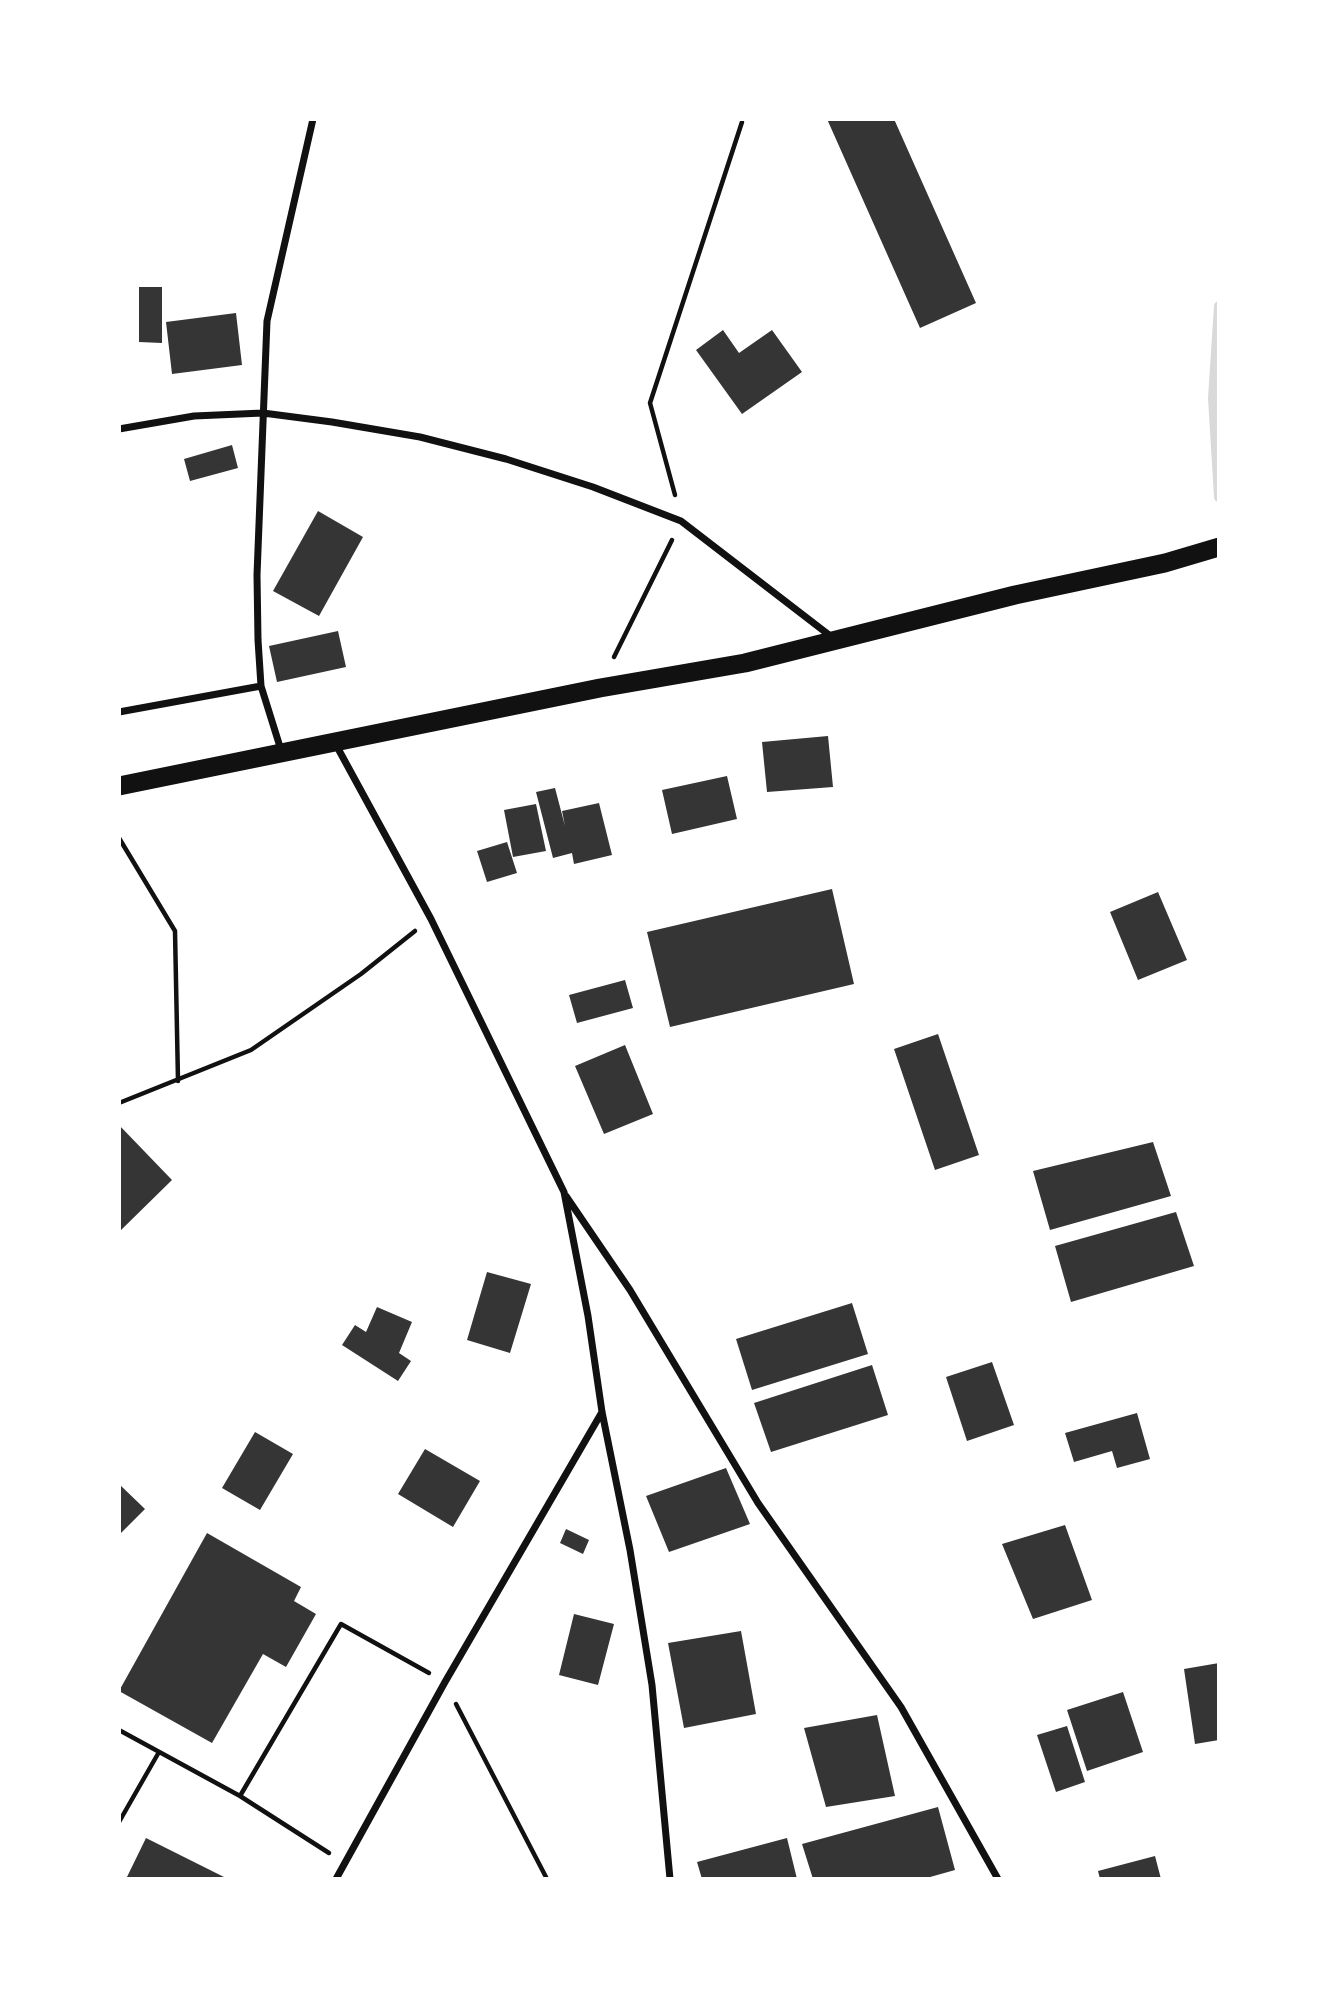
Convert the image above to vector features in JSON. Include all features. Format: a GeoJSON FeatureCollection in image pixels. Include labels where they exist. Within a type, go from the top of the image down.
{"type":"FeatureCollection","features":[{"type":"Feature","properties":{"kind":"highway"},"geometry":{"type":"LineString","coordinates":[[119,786],[600,688],[745,663],[1015,595],[1165,563],[1219,547]]}},
{"type":"Feature","properties":{"kind":"street"},"geometry":{"type":"LineString","coordinates":[[282,753],[261,686],[257,575],[267,321],[313,119]]}},
{"type":"Feature","properties":{"kind":"street"},"geometry":{"type":"LineString","coordinates":[[119,429],[194,416],[263,413],[420,437],[506,460],[593,487],[681,521],[836,641]]}},
{"type":"Feature","properties":{"kind":"street"},"geometry":{"type":"LineString","coordinates":[[119,712],[261,686]]}},
{"type":"Feature","properties":{"kind":"street"},"geometry":{"type":"LineString","coordinates":[[335,742],[430,919],[564,1192],[631,1290],[758,1503],[901,1707],[998,1879]]}},
{"type":"Feature","properties":{"kind":"street"},"geometry":{"type":"LineString","coordinates":[[564,1192],[652,1685],[670,1879]]}},
{"type":"Feature","properties":{"kind":"street"},"geometry":{"type":"LineString","coordinates":[[337,1879],[445,1682],[602,1412]]}},
{"type":"Feature","properties":{"kind":"path"},"geometry":{"type":"LineString","coordinates":[[600,688],[681,521],[650,403],[742,122]]}},
{"type":"Feature","properties":{"kind":"path"},"geometry":{"type":"LineString","coordinates":[[119,838],[175,931],[178,1081]]}},
{"type":"Feature","properties":{"kind":"path"},"geometry":{"type":"LineString","coordinates":[[119,1103],[251,1050],[361,974],[430,919]]}},
{"type":"Feature","properties":{"kind":"path"},"geometry":{"type":"LineString","coordinates":[[240,1796],[341,1624],[445,1682],[547,1879]]}},
{"type":"Feature","properties":{"kind":"path"},"geometry":{"type":"LineString","coordinates":[[119,1730],[240,1796],[344,1863]]}},
{"type":"Feature","properties":{"kind":"path"},"geometry":{"type":"LineString","coordinates":[[119,1822],[159,1752]]}},
{"type":"Feature","properties":{"kind":"building"},"geometry":{"type":"Polygon","coordinates":[[[827,119],[894,119],[976,303],[920,328],[827,119]]]}},
{"type":"Feature","properties":{"kind":"building"},"geometry":{"type":"Polygon","coordinates":[[[139,287],[162,287],[162,343],[139,342],[139,287]]]}},
{"type":"Feature","properties":{"kind":"building"},"geometry":{"type":"Polygon","coordinates":[[[236,313],[242,365],[172,374],[166,322],[236,313]]]}},
{"type":"Feature","properties":{"kind":"building"},"geometry":{"type":"Polygon","coordinates":[[[723,330],[739,353],[772,330],[802,372],[742,414],[696,350],[723,330]]]}},
{"type":"Feature","properties":{"kind":"building"},"geometry":{"type":"Polygon","coordinates":[[[232,445],[238,468],[190,481],[184,459],[232,445]]]}},
{"type":"Feature","properties":{"kind":"building"},"geometry":{"type":"Polygon","coordinates":[[[318,511],[363,537],[319,616],[273,591],[318,511]]]}},
{"type":"Feature","properties":{"kind":"building"},"geometry":{"type":"Polygon","coordinates":[[[338,631],[346,667],[277,682],[269,646],[338,631]]]}},
{"type":"Feature","properties":{"kind":"building"},"geometry":{"type":"Polygon","coordinates":[[[828,736],[833,787],[767,792],[762,742],[828,736]]]}},
{"type":"Feature","properties":{"kind":"building"},"geometry":{"type":"Polygon","coordinates":[[[727,776],[737,819],[672,834],[662,790],[727,776]]]}},
{"type":"Feature","properties":{"kind":"building"},"geometry":{"type":"Polygon","coordinates":[[[555,788],[565,826],[562,811],[599,803],[612,855],[574,864],[572,853],[553,858],[536,792],[555,788]]]}},
{"type":"Feature","properties":{"kind":"building"},"geometry":{"type":"Polygon","coordinates":[[[536,804],[546,851],[513,857],[504,810],[536,804]]]}},
{"type":"Feature","properties":{"kind":"building"},"geometry":{"type":"Polygon","coordinates":[[[507,842],[517,873],[487,882],[477,851],[507,842]]]}},
{"type":"Feature","properties":{"kind":"building"},"geometry":{"type":"Polygon","coordinates":[[[832,889],[854,984],[670,1027],[647,932],[832,889]]]}},
{"type":"Feature","properties":{"kind":"building"},"geometry":{"type":"Polygon","coordinates":[[[1158,892],[1187,960],[1138,980],[1110,912],[1158,892]]]}},
{"type":"Feature","properties":{"kind":"building"},"geometry":{"type":"Polygon","coordinates":[[[625,980],[633,1008],[577,1023],[569,995],[625,980]]]}},
{"type":"Feature","properties":{"kind":"building"},"geometry":{"type":"Polygon","coordinates":[[[938,1034],[979,1155],[935,1170],[894,1049],[938,1034]]]}},
{"type":"Feature","properties":{"kind":"building"},"geometry":{"type":"Polygon","coordinates":[[[625,1045],[653,1114],[604,1134],[575,1066],[625,1045]]]}},
{"type":"Feature","properties":{"kind":"building"},"geometry":{"type":"Polygon","coordinates":[[[119,1125],[172,1180],[119,1232],[119,1125]]]}},
{"type":"Feature","properties":{"kind":"building"},"geometry":{"type":"Polygon","coordinates":[[[1153,1142],[1171,1196],[1050,1230],[1033,1171],[1153,1142]]]}},
{"type":"Feature","properties":{"kind":"building"},"geometry":{"type":"Polygon","coordinates":[[[1176,1212],[1194,1266],[1071,1302],[1055,1246],[1176,1212]]]}},
{"type":"Feature","properties":{"kind":"building"},"geometry":{"type":"Polygon","coordinates":[[[487,1272],[531,1284],[510,1353],[467,1340],[487,1272]]]}},
{"type":"Feature","properties":{"kind":"building"},"geometry":{"type":"Polygon","coordinates":[[[852,1303],[868,1354],[752,1390],[736,1339],[852,1303]]]}},
{"type":"Feature","properties":{"kind":"building"},"geometry":{"type":"Polygon","coordinates":[[[377,1307],[412,1322],[399,1353],[411,1361],[398,1381],[342,1345],[355,1325],[366,1332],[377,1307]]]}},
{"type":"Feature","properties":{"kind":"building"},"geometry":{"type":"Polygon","coordinates":[[[992,1362],[1014,1425],[967,1441],[946,1377],[992,1362]]]}},
{"type":"Feature","properties":{"kind":"building"},"geometry":{"type":"Polygon","coordinates":[[[872,1365],[888,1415],[771,1452],[754,1403],[872,1365]]]}},
{"type":"Feature","properties":{"kind":"building"},"geometry":{"type":"Polygon","coordinates":[[[1137,1413],[1150,1459],[1117,1468],[1112,1451],[1074,1462],[1065,1433],[1137,1413]]]}},
{"type":"Feature","properties":{"kind":"building"},"geometry":{"type":"Polygon","coordinates":[[[255,1432],[293,1454],[260,1510],[222,1488],[255,1432]]]}},
{"type":"Feature","properties":{"kind":"building"},"geometry":{"type":"Polygon","coordinates":[[[425,1449],[480,1481],[453,1527],[398,1494],[425,1449]]]}},
{"type":"Feature","properties":{"kind":"building"},"geometry":{"type":"Polygon","coordinates":[[[726,1468],[750,1524],[669,1552],[646,1496],[726,1468]]]}},
{"type":"Feature","properties":{"kind":"building"},"geometry":{"type":"Polygon","coordinates":[[[119,1484],[145,1509],[119,1535],[119,1484]]]}},
{"type":"Feature","properties":{"kind":"building"},"geometry":{"type":"Polygon","coordinates":[[[1065,1525],[1092,1600],[1033,1619],[1002,1544],[1065,1525]]]}},
{"type":"Feature","properties":{"kind":"building"},"geometry":{"type":"Polygon","coordinates":[[[566,1529],[589,1540],[583,1554],[560,1543],[566,1529]]]}},
{"type":"Feature","properties":{"kind":"building"},"geometry":{"type":"Polygon","coordinates":[[[207,1533],[301,1587],[294,1601],[316,1614],[286,1667],[263,1654],[212,1743],[119,1691],[207,1533]]]}},
{"type":"Feature","properties":{"kind":"building"},"geometry":{"type":"Polygon","coordinates":[[[574,1614],[614,1624],[598,1685],[559,1675],[574,1614]]]}},
{"type":"Feature","properties":{"kind":"building"},"geometry":{"type":"Polygon","coordinates":[[[741,1631],[756,1714],[684,1728],[668,1643],[741,1631]]]}},
{"type":"Feature","properties":{"kind":"building"},"geometry":{"type":"Polygon","coordinates":[[[1219,1663],[1219,1740],[1195,1744],[1184,1669],[1219,1663]]]}},
{"type":"Feature","properties":{"kind":"building"},"geometry":{"type":"Polygon","coordinates":[[[1123,1692],[1143,1752],[1087,1771],[1067,1710],[1123,1692]]]}},
{"type":"Feature","properties":{"kind":"building"},"geometry":{"type":"Polygon","coordinates":[[[877,1715],[895,1796],[826,1807],[804,1728],[877,1715]]]}},
{"type":"Feature","properties":{"kind":"building"},"geometry":{"type":"Polygon","coordinates":[[[1067,1726],[1085,1782],[1056,1792],[1037,1735],[1067,1726]]]}},
{"type":"Feature","properties":{"kind":"building"},"geometry":{"type":"Polygon","coordinates":[[[938,1807],[955,1870],[923,1879],[813,1879],[802,1844],[938,1807]]]}},
{"type":"Feature","properties":{"kind":"building"},"geometry":{"type":"Polygon","coordinates":[[[146,1838],[228,1879],[126,1879],[146,1838]]]}},
{"type":"Feature","properties":{"kind":"building"},"geometry":{"type":"Polygon","coordinates":[[[787,1838],[797,1879],[702,1879],[697,1862],[787,1838]]]}},
{"type":"Feature","properties":{"kind":"building"},"geometry":{"type":"Polygon","coordinates":[[[1155,1856],[1161,1879],[1100,1879],[1098,1871],[1155,1856]]]}},
{"type":"Feature","properties":{"kind":"waterway"},"geometry":{"type":"LineString","coordinates":[[1219,306],[1213,398],[1219,497]]}}]}
